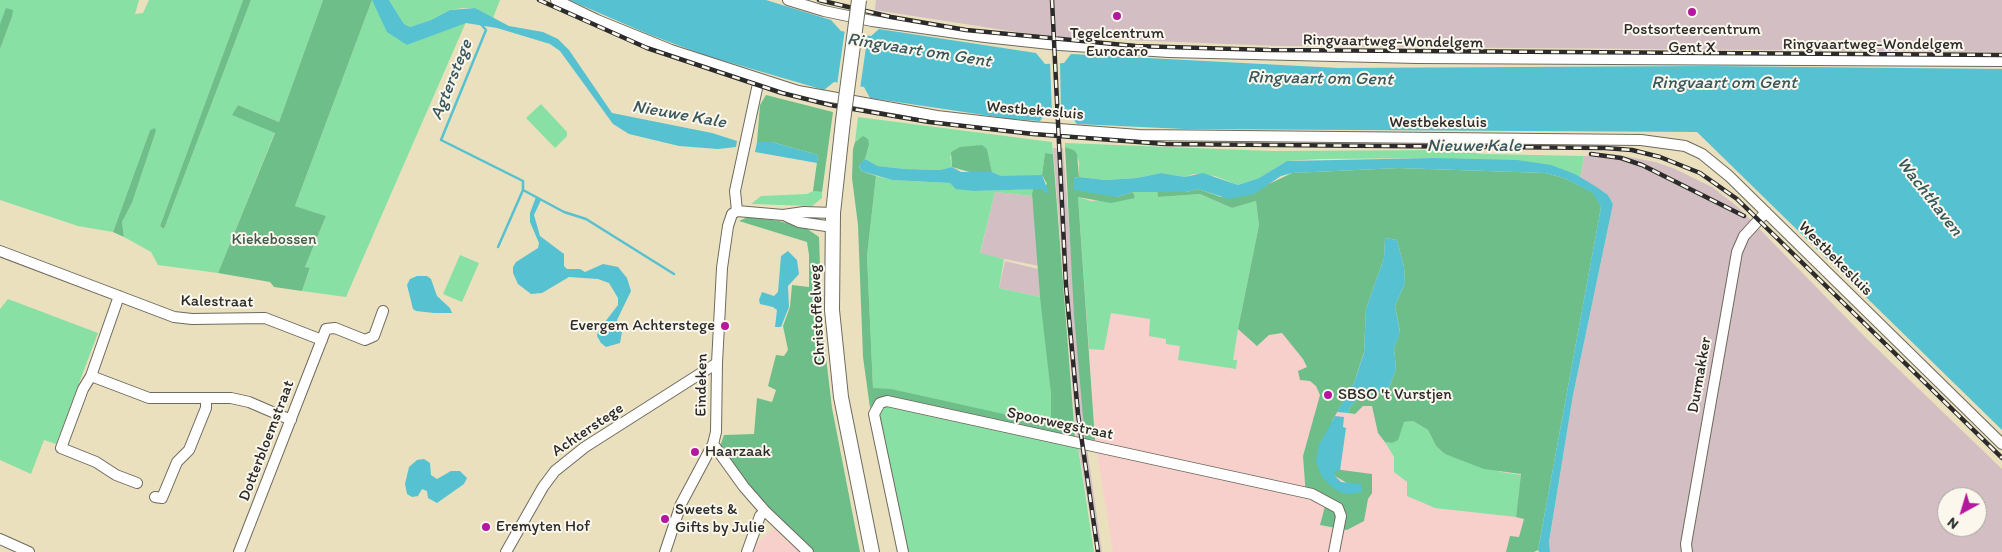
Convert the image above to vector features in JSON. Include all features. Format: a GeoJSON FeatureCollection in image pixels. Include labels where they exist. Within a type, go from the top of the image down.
{"type":"FeatureCollection","features":[{"type":"Feature","properties":{"kind":"main road","name":"Christoffelweg"},"geometry":{"type":"LineString","coordinates":[[860,0],[843,121],[833,220],[832,310],[841,397],[872,552]]}},
{"type":"Feature","properties":{"kind":"street","name":"Westbekesluis"},"geometry":{"type":"LineString","coordinates":[[556,0],[597,20],[671,50],[759,79],[818,96],[937,116],[1032,127],[1110,133],[1666,142],[1685,146],[1702,154],[1720,167],[2002,444]]}},
{"type":"Feature","properties":{"kind":"street","name":"Ringvaartweg-Wondelgem"},"geometry":{"type":"LineString","coordinates":[[790,0],[824,11],[872,21],[985,37],[1059,45],[1169,52],[1417,58],[2002,61]]}},
{"type":"Feature","properties":{"kind":"street"},"geometry":{"type":"LineString","coordinates":[[759,79],[735,191],[737,211],[783,215],[804,212],[833,220]]}},
{"type":"Feature","properties":{"kind":"street","name":"Eindeken"},"geometry":{"type":"LineString","coordinates":[[665,552],[681,504],[713,444],[716,432],[717,363],[724,246],[730,219],[737,211]]}},
{"type":"Feature","properties":{"kind":"street","name":"Durmakker"},"geometry":{"type":"LineString","coordinates":[[1687,552],[1686,544],[1737,252],[1744,236],[1766,212]]}},
{"type":"Feature","properties":{"kind":"street","name":"Kalestraat"},"geometry":{"type":"LineString","coordinates":[[0,251],[174,317],[192,319],[265,318],[322,340]]}},
{"type":"Feature","properties":{"kind":"street"},"geometry":{"type":"LineString","coordinates":[[119,296],[91,376],[83,389],[61,448],[96,462],[116,475],[137,483]]}},
{"type":"Feature","properties":{"kind":"street"},"geometry":{"type":"LineString","coordinates":[[322,340],[326,329],[335,328],[365,340],[374,336],[383,311]]}},
{"type":"Feature","properties":{"kind":"street","name":"Dotterbloemstraat"},"geometry":{"type":"LineString","coordinates":[[239,552],[322,340]]}},
{"type":"Feature","properties":{"kind":"street","name":"Achterstege"},"geometry":{"type":"LineString","coordinates":[[506,552],[543,486],[566,461],[585,446],[717,363]]}},
{"type":"Feature","properties":{"kind":"street"},"geometry":{"type":"LineString","coordinates":[[91,376],[149,398],[231,398],[249,402],[291,420]]}},
{"type":"Feature","properties":{"kind":"street"},"geometry":{"type":"LineString","coordinates":[[155,496],[162,498],[177,462],[189,450],[206,408],[206,399]]}},
{"type":"Feature","properties":{"kind":"street","name":"Spoorwegstraat"},"geometry":{"type":"LineString","coordinates":[[903,552],[874,414],[876,406],[887,401],[1312,494],[1338,508],[1341,516],[1334,552]]}},
{"type":"Feature","properties":{"kind":"street"},"geometry":{"type":"LineString","coordinates":[[713,444],[764,511],[808,552]]}},
{"type":"Feature","properties":{"kind":"street"},"geometry":{"type":"LineString","coordinates":[[747,552],[760,516],[764,511]]}},
{"type":"Feature","properties":{"kind":"street"},"geometry":{"type":"LineString","coordinates":[[0,539],[30,552]]}},
{"type":"Feature","properties":{"kind":"shaded area"},"geometry":{"type":"Polygon","coordinates":[[[876,0],[2002,0],[2002,52],[1279,46],[1048,37],[875,10],[876,0]]]}},
{"type":"Feature","properties":{"kind":"shaded area"},"geometry":{"type":"Polygon","coordinates":[[[1053,148],[1063,148],[1085,434],[1102,552],[1096,552],[1076,432],[1053,148]]]}},
{"type":"Feature","properties":{"kind":"shaded area"},"geometry":{"type":"Polygon","coordinates":[[[1614,154],[1655,162],[1673,168],[1712,187],[1738,207],[1867,339],[2002,469],[2002,552],[1550,552],[1549,543],[1573,395],[1613,204],[1608,195],[1580,178],[1584,156],[1614,154]]]}},
{"type":"Feature","properties":{"kind":"shaded area","name":"SBSO 't Vurstjen"},"geometry":{"type":"Polygon","coordinates":[[[1157,191],[1221,197],[1586,279],[1538,550],[1534,552],[1113,552],[1095,440],[1078,197],[1157,191]]]}},
{"type":"Feature","properties":{"kind":"shaded area"},"geometry":{"type":"Polygon","coordinates":[[[995,192],[1032,196],[1039,266],[980,254],[995,192]]]}},
{"type":"Feature","properties":{"kind":"shaded area"},"geometry":{"type":"Polygon","coordinates":[[[1005,261],[1038,269],[1040,297],[999,288],[1005,261]]]}},
{"type":"Feature","properties":{"kind":"shaded area"},"geometry":{"type":"Polygon","coordinates":[[[774,528],[788,543],[790,541],[802,552],[753,552],[758,542],[774,528]]]}},
{"type":"Feature","properties":{"kind":"green space"},"geometry":{"type":"Polygon","coordinates":[[[0,0],[139,0],[135,14],[143,13],[149,0],[243,0],[160,226],[164,229],[251,0],[323,0],[279,122],[238,105],[233,115],[275,132],[218,273],[158,265],[151,252],[124,237],[122,222],[132,203],[156,131],[150,130],[113,232],[78,226],[0,200],[0,49],[12,17],[0,24],[0,0]]]}},
{"type":"Feature","properties":{"kind":"green space"},"geometry":{"type":"Polygon","coordinates":[[[243,0],[251,0],[164,229],[160,226],[243,0]]]}},
{"type":"Feature","properties":{"kind":"green space","name":"Kiekebossen"},"geometry":{"type":"Polygon","coordinates":[[[323,0],[372,0],[295,206],[326,216],[305,267],[310,268],[302,291],[274,287],[270,282],[218,273],[275,133],[232,115],[238,105],[279,122],[323,0]]]}},
{"type":"Feature","properties":{"kind":"green space"},"geometry":{"type":"Polygon","coordinates":[[[372,0],[407,45],[466,22],[346,297],[302,291],[310,269],[305,267],[326,216],[295,206],[372,0]]]}},
{"type":"Feature","properties":{"kind":"green space"},"geometry":{"type":"Polygon","coordinates":[[[389,0],[500,0],[493,18],[475,8],[463,8],[450,10],[431,20],[410,27],[404,24],[389,0]]]}},
{"type":"Feature","properties":{"kind":"green space"},"geometry":{"type":"Polygon","coordinates":[[[6,8],[13,10],[12,17],[0,49],[0,24],[6,8]]]}},
{"type":"Feature","properties":{"kind":"green space"},"geometry":{"type":"Polygon","coordinates":[[[766,95],[833,112],[822,192],[813,191],[818,155],[772,142],[757,142],[760,105],[766,95]]]}},
{"type":"Feature","properties":{"kind":"green space"},"geometry":{"type":"Polygon","coordinates":[[[541,104],[567,132],[567,136],[555,148],[526,118],[541,104]]]}},
{"type":"Feature","properties":{"kind":"green space"},"geometry":{"type":"Polygon","coordinates":[[[858,117],[1052,142],[1053,154],[1045,153],[1042,175],[1023,177],[1001,176],[992,172],[987,149],[950,156],[952,167],[940,170],[878,166],[865,159],[869,145],[858,139],[855,142],[858,117]]]}},
{"type":"Feature","properties":{"kind":"green space"},"geometry":{"type":"Polygon","coordinates":[[[155,128],[156,131],[132,203],[122,222],[124,237],[113,232],[150,130],[155,128]]]}},
{"type":"Feature","properties":{"kind":"green space"},"geometry":{"type":"Polygon","coordinates":[[[863,136],[868,139],[869,145],[865,159],[859,166],[861,171],[876,176],[867,256],[873,388],[891,389],[1044,423],[1051,419],[1051,394],[1040,297],[1032,194],[1033,189],[1042,189],[1047,184],[1042,175],[1045,153],[1053,154],[1075,437],[923,406],[876,401],[870,408],[863,357],[858,225],[852,178],[853,149],[855,142],[863,136]]]}},
{"type":"Feature","properties":{"kind":"green space"},"geometry":{"type":"Polygon","coordinates":[[[1065,143],[1272,151],[1447,150],[1484,154],[1584,156],[1580,178],[1575,174],[1433,158],[1320,159],[1287,161],[1259,178],[1238,185],[1215,176],[1194,174],[1185,177],[1161,173],[1137,178],[1105,180],[1079,177],[1079,162],[1074,150],[1065,147],[1065,143]]]}},
{"type":"Feature","properties":{"kind":"green space"},"geometry":{"type":"Polygon","coordinates":[[[982,145],[987,149],[992,172],[973,173],[952,167],[951,152],[960,147],[982,145]]]}},
{"type":"Feature","properties":{"kind":"green space"},"geometry":{"type":"Polygon","coordinates":[[[1065,147],[1074,150],[1077,154],[1079,177],[1074,178],[1117,197],[1133,192],[1135,198],[1111,203],[1078,197],[1095,440],[1085,439],[1074,315],[1065,147]]]}},
{"type":"Feature","properties":{"kind":"green space"},"geometry":{"type":"Polygon","coordinates":[[[1399,168],[1545,173],[1564,178],[1594,193],[1601,207],[1538,550],[1534,552],[1506,552],[1510,536],[1519,537],[1524,519],[1516,517],[1521,474],[1484,469],[1445,454],[1436,446],[1428,430],[1413,421],[1404,422],[1398,440],[1392,443],[1385,442],[1378,433],[1372,406],[1363,406],[1355,414],[1348,413],[1350,407],[1358,398],[1370,392],[1383,393],[1389,388],[1396,369],[1394,348],[1400,332],[1395,306],[1405,283],[1404,267],[1397,240],[1385,238],[1384,258],[1366,309],[1364,352],[1354,383],[1332,421],[1333,488],[1347,483],[1335,476],[1334,469],[1372,474],[1372,493],[1368,499],[1364,521],[1347,530],[1320,525],[1325,506],[1306,497],[1303,456],[1320,395],[1316,386],[1310,381],[1300,380],[1298,371],[1307,367],[1303,359],[1282,333],[1269,335],[1257,346],[1238,329],[1259,225],[1256,201],[1232,208],[1200,194],[1158,197],[1157,191],[1186,192],[1198,189],[1221,197],[1271,183],[1292,173],[1399,168]]]}},
{"type":"Feature","properties":{"kind":"green space"},"geometry":{"type":"Polygon","coordinates":[[[876,176],[892,180],[950,183],[974,191],[1033,189],[1032,196],[995,192],[980,253],[1004,259],[999,288],[1040,297],[1042,301],[1051,394],[1051,420],[1044,423],[873,388],[867,256],[876,176]]]}},
{"type":"Feature","properties":{"kind":"green space"},"geometry":{"type":"Polygon","coordinates":[[[813,191],[822,192],[822,198],[812,206],[751,204],[761,196],[807,194],[813,191]]]}},
{"type":"Feature","properties":{"kind":"green space"},"geometry":{"type":"Polygon","coordinates":[[[1157,191],[1158,197],[1200,194],[1232,208],[1256,201],[1259,225],[1233,360],[1237,360],[1236,369],[1178,360],[1180,346],[1166,344],[1166,339],[1149,336],[1150,319],[1111,313],[1104,350],[1089,349],[1078,197],[1091,201],[1135,198],[1133,192],[1157,191]]]}},
{"type":"Feature","properties":{"kind":"green space"},"geometry":{"type":"Polygon","coordinates":[[[748,217],[779,221],[806,228],[819,237],[822,323],[832,408],[860,552],[814,552],[761,501],[719,449],[724,435],[754,434],[757,398],[772,402],[776,390],[768,386],[776,355],[784,356],[788,350],[783,326],[790,307],[792,285],[809,287],[807,242],[739,221],[748,217]]]}},
{"type":"Feature","properties":{"kind":"green space"},"geometry":{"type":"Polygon","coordinates":[[[460,255],[479,263],[462,302],[443,294],[460,255]]]}},
{"type":"Feature","properties":{"kind":"green space"},"geometry":{"type":"Polygon","coordinates":[[[8,299],[98,333],[56,444],[44,440],[31,474],[0,460],[0,309],[8,299]]]}},
{"type":"Feature","properties":{"kind":"green space"},"geometry":{"type":"Polygon","coordinates":[[[888,405],[1078,447],[1094,552],[908,552],[879,413],[883,407],[888,405]]]}},
{"type":"Feature","properties":{"kind":"green space"},"geometry":{"type":"Polygon","coordinates":[[[1413,421],[1428,430],[1436,446],[1445,454],[1501,472],[1521,475],[1516,517],[1435,508],[1407,496],[1407,482],[1394,472],[1394,457],[1385,442],[1392,443],[1404,422],[1413,421]]]}},
{"type":"Feature","properties":{"kind":"water"},"geometry":{"type":"Polygon","coordinates":[[[372,0],[389,0],[404,24],[410,27],[431,20],[450,10],[475,8],[509,26],[543,32],[558,39],[569,50],[612,113],[712,133],[737,141],[736,147],[718,149],[679,146],[629,134],[613,124],[560,51],[550,44],[497,28],[466,23],[407,45],[387,32],[372,0]]]}},
{"type":"Feature","properties":{"kind":"water"},"geometry":{"type":"Polygon","coordinates":[[[569,0],[766,0],[831,20],[841,31],[871,36],[879,29],[1036,53],[1045,64],[1064,63],[1071,54],[1339,68],[1708,66],[2002,69],[2002,430],[1697,132],[1184,129],[1077,124],[1065,111],[1047,112],[1040,121],[1011,119],[870,98],[864,87],[834,82],[824,90],[704,55],[648,34],[569,0]]]}},
{"type":"Feature","properties":{"kind":"water"},"geometry":{"type":"Polygon","coordinates":[[[757,142],[772,142],[818,155],[817,163],[755,152],[757,142]]]}},
{"type":"Feature","properties":{"kind":"water"},"geometry":{"type":"Polygon","coordinates":[[[1433,158],[1517,160],[1551,165],[1575,174],[1595,186],[1608,195],[1613,204],[1573,395],[1549,542],[1550,552],[1539,552],[1538,550],[1601,207],[1593,193],[1564,178],[1545,173],[1399,168],[1292,173],[1281,176],[1254,194],[1229,199],[1198,189],[1186,192],[1133,192],[1117,197],[1074,190],[1074,178],[1079,177],[1105,180],[1137,178],[1161,173],[1185,177],[1203,173],[1238,185],[1259,178],[1287,161],[1433,158]]]}},
{"type":"Feature","properties":{"kind":"water"},"geometry":{"type":"Polygon","coordinates":[[[865,159],[878,166],[905,169],[940,170],[952,167],[961,172],[992,172],[1001,176],[1042,175],[1049,193],[1045,193],[1042,189],[974,191],[956,189],[950,183],[892,180],[861,171],[859,165],[865,159]]]}},
{"type":"Feature","properties":{"kind":"water"},"geometry":{"type":"Polygon","coordinates":[[[536,197],[541,200],[534,215],[540,236],[564,254],[564,266],[567,269],[580,269],[585,272],[603,264],[618,267],[627,278],[631,291],[617,320],[622,332],[620,343],[606,347],[597,336],[598,331],[618,305],[618,298],[609,283],[598,279],[569,277],[542,293],[531,294],[518,284],[513,273],[513,267],[516,262],[538,248],[539,243],[530,222],[530,213],[536,197]]]}},
{"type":"Feature","properties":{"kind":"water"},"geometry":{"type":"Polygon","coordinates":[[[1385,238],[1397,240],[1404,267],[1405,283],[1395,306],[1400,333],[1394,348],[1396,369],[1389,388],[1383,393],[1370,392],[1358,398],[1350,407],[1348,413],[1337,412],[1354,383],[1364,353],[1366,309],[1384,258],[1385,238]]]}},
{"type":"Feature","properties":{"kind":"water"},"geometry":{"type":"Polygon","coordinates":[[[788,251],[797,260],[799,274],[788,286],[789,307],[781,327],[775,327],[777,310],[760,304],[759,300],[762,292],[774,296],[778,292],[781,256],[788,251]]]}},
{"type":"Feature","properties":{"kind":"water"},"geometry":{"type":"Polygon","coordinates":[[[417,276],[427,276],[431,279],[437,296],[450,308],[452,313],[434,313],[413,309],[407,285],[410,279],[417,276]]]}},
{"type":"Feature","properties":{"kind":"water"},"geometry":{"type":"Polygon","coordinates":[[[1335,416],[1344,417],[1343,427],[1346,428],[1340,471],[1335,470],[1335,476],[1341,482],[1361,484],[1362,492],[1342,493],[1333,488],[1322,477],[1316,462],[1319,445],[1335,416]]]}},
{"type":"Feature","properties":{"kind":"water"},"geometry":{"type":"Polygon","coordinates":[[[424,459],[430,463],[431,475],[437,479],[451,471],[460,471],[467,478],[464,484],[437,503],[428,498],[427,491],[422,489],[418,496],[412,497],[407,494],[405,484],[409,467],[417,460],[424,459]]]}},
{"type":"Feature","properties":{"kind":"pier"},"geometry":{"type":"Polygon","coordinates":[[[845,29],[868,33],[860,89],[837,85],[845,29]]]}},
{"type":"Feature","properties":{"kind":"pier"},"geometry":{"type":"Polygon","coordinates":[[[1060,61],[1061,114],[1052,114],[1050,62],[1060,61]]]}},
{"type":"Feature","properties":{"kind":"waterway","name":"Agterstege"},"geometry":{"type":"LineString","coordinates":[[480,23],[486,30],[441,140],[523,181],[523,190],[498,247]]}},
{"type":"Feature","properties":{"kind":"waterway"},"geometry":{"type":"LineString","coordinates":[[523,190],[564,212],[586,219],[674,274]]}},
{"type":"Feature","properties":{"kind":"railway"},"geometry":{"type":"LineString","coordinates":[[539,0],[647,48],[782,93],[830,105],[929,122],[1033,134],[1165,144],[1605,148],[1632,150],[1660,157],[1700,173],[1737,199],[2002,458]]}},
{"type":"Feature","properties":{"kind":"railway"},"geometry":{"type":"LineString","coordinates":[[819,0],[891,17],[966,30],[1135,46],[1269,50],[2002,55]]}},
{"type":"Feature","properties":{"kind":"railway"},"geometry":{"type":"LineString","coordinates":[[1052,0],[1066,286],[1078,414],[1098,552]]}},
{"type":"Feature","properties":{"kind":"railway"},"geometry":{"type":"LineString","coordinates":[[1591,154],[1621,158],[1642,165],[1744,216]]}},
{"type":"Feature","properties":{"kind":"place","name":"Postsorteercentrum Gent X"},"geometry":{"type":"Point","coordinates":[1692,12]}},
{"type":"Feature","properties":{"kind":"place","name":"Tegelcentrum Eurocaro"},"geometry":{"type":"Point","coordinates":[1117,16]}},
{"type":"Feature","properties":{"kind":"place","name":"Evergem Achterstege"},"geometry":{"type":"Point","coordinates":[725,326]}},
{"type":"Feature","properties":{"kind":"place","name":"SBSO 't Vurstjen"},"geometry":{"type":"Point","coordinates":[1328,395]}},
{"type":"Feature","properties":{"kind":"place","name":"Haarzaak"},"geometry":{"type":"Point","coordinates":[695,452]}},
{"type":"Feature","properties":{"kind":"place","name":"Sweets & Gifts by Julie"},"geometry":{"type":"Point","coordinates":[665,519]}},
{"type":"Feature","properties":{"kind":"place","name":"Eremyten Hof"},"geometry":{"type":"Point","coordinates":[486,527]}},
{"type":"Feature","properties":{"kind":"water label","name":"Ringvaart om Gent"},"geometry":{"type":"Point","coordinates":[919,51]}},
{"type":"Feature","properties":{"kind":"water label","name":"Ringvaart om Gent"},"geometry":{"type":"Point","coordinates":[1320,79]}},
{"type":"Feature","properties":{"kind":"water label","name":"Ringvaart om Gent"},"geometry":{"type":"Point","coordinates":[1724,83]}},
{"type":"Feature","properties":{"kind":"water label","name":"Nieuwe Kale"},"geometry":{"type":"Point","coordinates":[679,115]}},
{"type":"Feature","properties":{"kind":"water label","name":"Nieuwe Kale"},"geometry":{"type":"Point","coordinates":[1474,146]}},
{"type":"Feature","properties":{"kind":"water label","name":"Wachthaven"},"geometry":{"type":"Point","coordinates":[1929,197]}}]}
